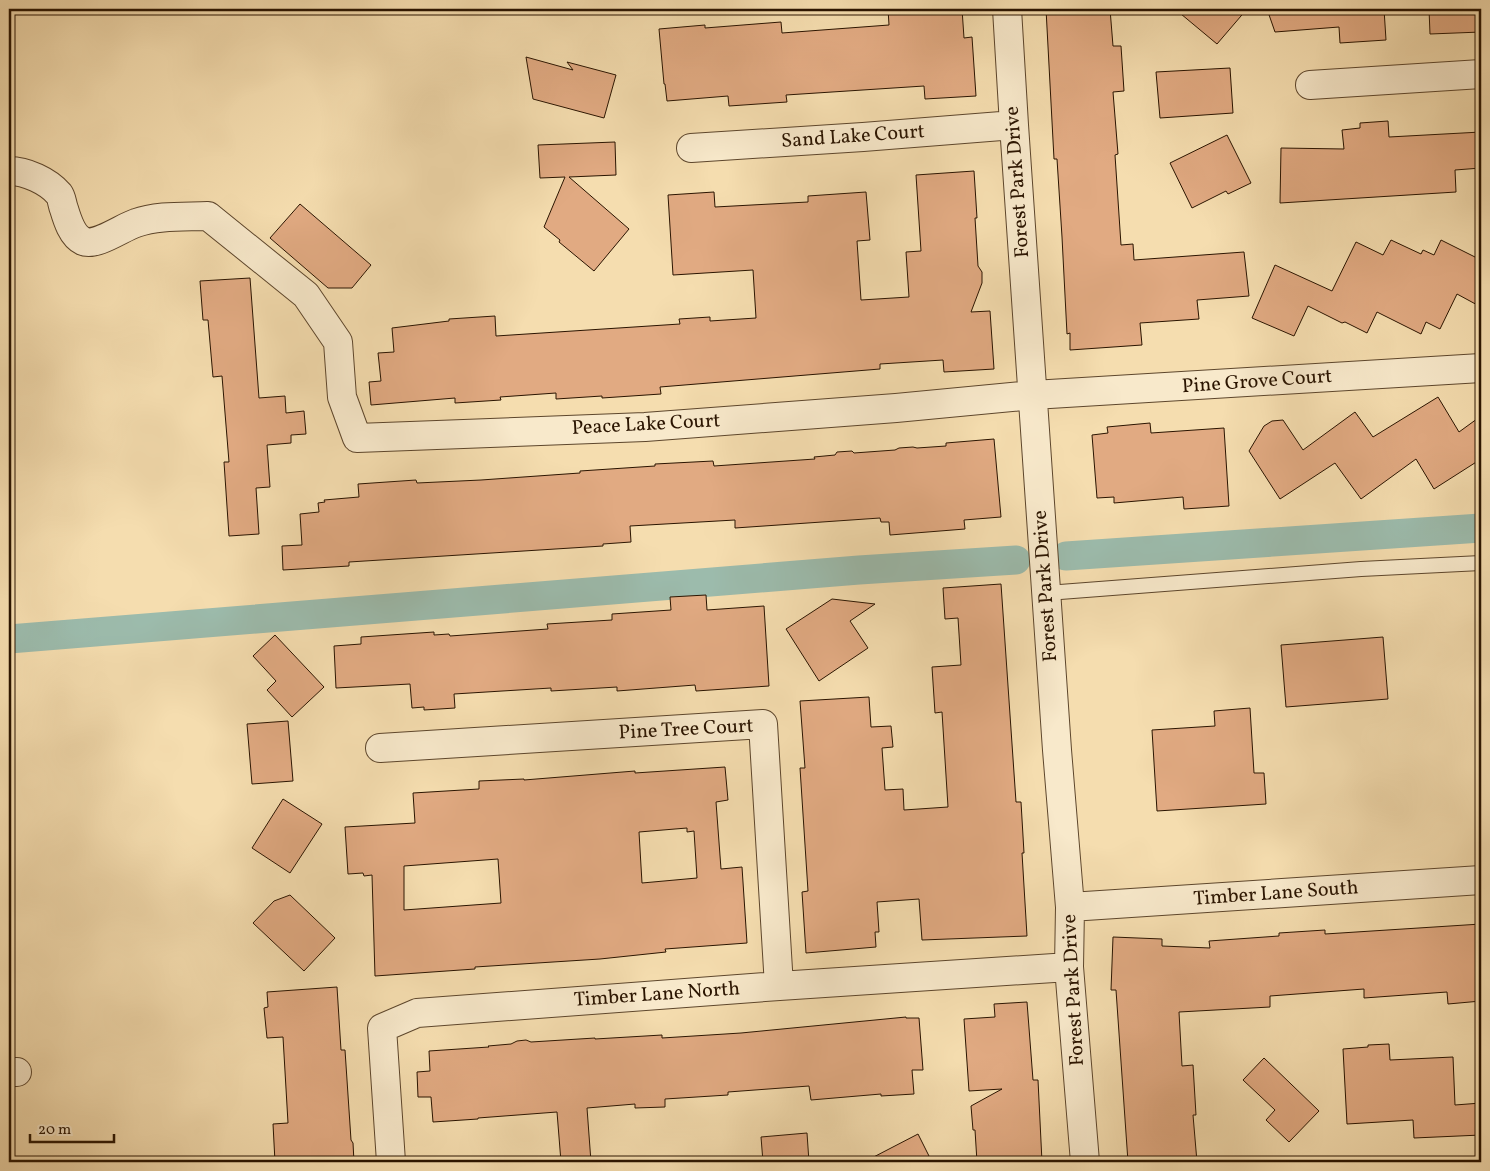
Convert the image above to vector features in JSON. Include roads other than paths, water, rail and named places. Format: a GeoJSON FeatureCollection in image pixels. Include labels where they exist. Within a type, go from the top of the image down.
{"type":"FeatureCollection","features":[{"type":"Feature","properties":{"kind":"street","name":"Forest Park Drive"},"geometry":{"type":"LineString","coordinates":[[1007,9],[1057,750],[1070,907],[1069,968],[1085,1162]]}},
{"type":"Feature","properties":{"kind":"street"},"geometry":{"type":"LineString","coordinates":[[1310,85],[1481,74]]}},
{"type":"Feature","properties":{"kind":"street","name":"Sand Lake Court"},"geometry":{"type":"LineString","coordinates":[[691,148],[1014,125]]}},
{"type":"Feature","properties":{"kind":"street","name":"Peace Lake Court"},"geometry":{"type":"LineString","coordinates":[[9,171],[18,171],[40,179],[60,195],[73,231],[83,241],[93,242],[136,223],[150,219],[208,216],[306,295],[338,342],[342,398],[357,438],[645,427],[896,408],[1033,395]]}},
{"type":"Feature","properties":{"kind":"street","name":"Pine Grove Court"},"geometry":{"type":"LineString","coordinates":[[1033,395],[1481,368]]}},
{"type":"Feature","properties":{"kind":"street","name":"Pine Tree Court"},"geometry":{"type":"LineString","coordinates":[[380,748],[763,724],[779,986]]}},
{"type":"Feature","properties":{"kind":"street","name":"Timber Lane South"},"geometry":{"type":"LineString","coordinates":[[1070,907],[1481,880]]}},
{"type":"Feature","properties":{"kind":"street","name":"Timber Lane North"},"geometry":{"type":"LineString","coordinates":[[391,1162],[382,1028],[417,1013],[779,986],[1069,968]]}},
{"type":"Feature","properties":{"kind":"lane"},"geometry":{"type":"LineString","coordinates":[[1047,593],[1361,569],[1481,563]]}},
{"type":"Feature","properties":{"kind":"waterway"},"geometry":{"type":"LineString","coordinates":[[1066,556],[1481,528]]}},
{"type":"Feature","properties":{"kind":"waterway"},"geometry":{"type":"LineString","coordinates":[[9,639],[859,570],[1016,560]]}}]}
